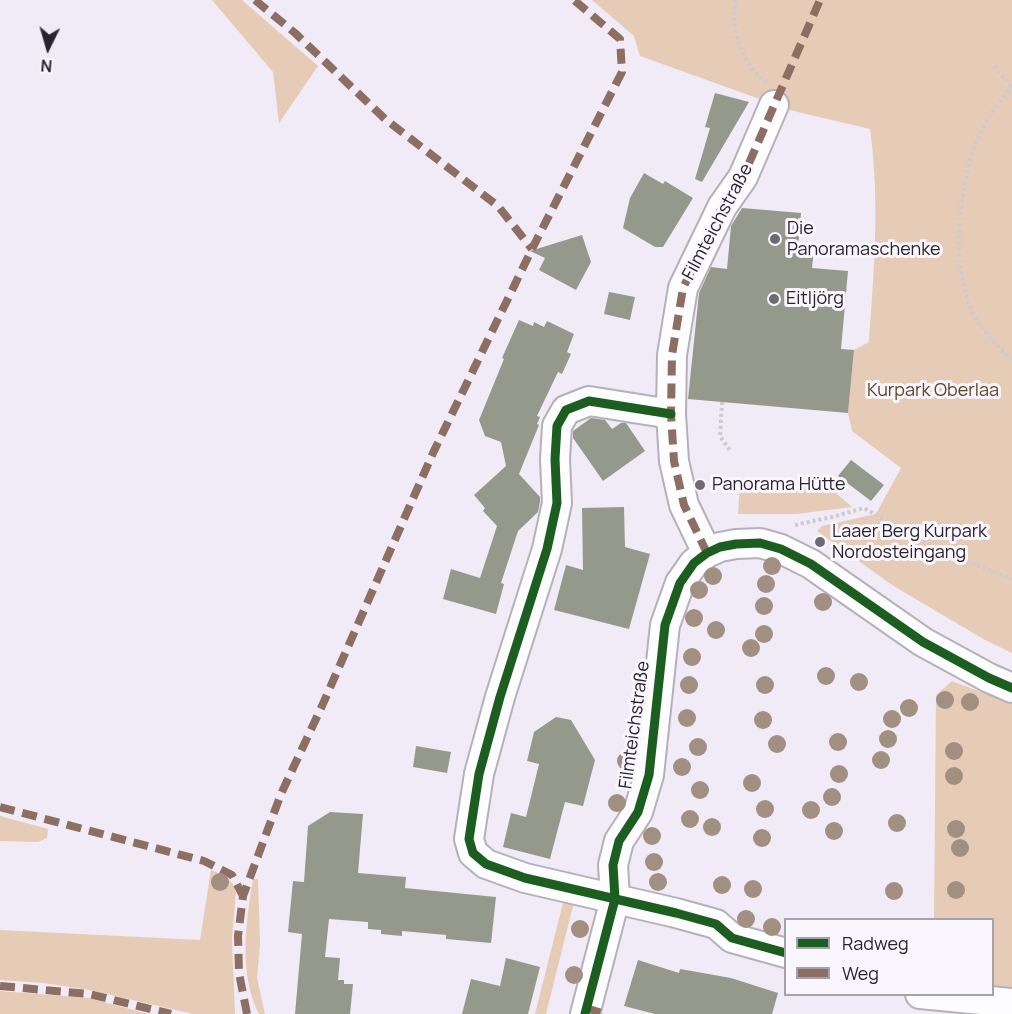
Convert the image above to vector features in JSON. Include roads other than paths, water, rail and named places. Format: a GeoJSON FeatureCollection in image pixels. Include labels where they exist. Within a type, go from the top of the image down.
{"type":"FeatureCollection","features":[{"type":"Feature","properties":{"kind":"street","name":"Filmteichstraße"},"geometry":{"type":"LineString","coordinates":[[707,553],[684,505],[674,460],[671,414],[672,355],[683,288],[722,207],[743,177],[773,96]]}},
{"type":"Feature","properties":{"kind":"street"},"geometry":{"type":"LineString","coordinates":[[671,414],[589,401],[566,410],[558,426],[555,459],[557,503],[547,549],[500,697],[479,774],[469,839],[473,854],[486,864],[525,878],[716,924],[732,938],[784,952]]}},
{"type":"Feature","properties":{"kind":"street","name":"Filmteichstraße"},"geometry":{"type":"LineString","coordinates":[[585,1014],[615,899],[613,865],[619,841],[638,812],[648,775],[668,615],[680,583],[694,563],[707,553],[728,545],[760,543],[781,549],[811,564],[923,642],[1012,688]]}},
{"type":"Feature","properties":{"kind":"street"},"geometry":{"type":"LineString","coordinates":[[914,1014],[921,996]]}},
{"type":"Feature","properties":{"kind":"street"},"geometry":{"type":"LineString","coordinates":[[932,996],[1012,1003]]}},
{"type":"Feature","properties":{"kind":"place","name":"Die Panoramaschenke"},"geometry":{"type":"Point","coordinates":[775,239]}},
{"type":"Feature","properties":{"kind":"place","name":"Eitljörg"},"geometry":{"type":"Point","coordinates":[774,299]}},
{"type":"Feature","properties":{"kind":"place","name":"Panorama Hütte"},"geometry":{"type":"Point","coordinates":[700,485]}},
{"type":"Feature","properties":{"kind":"place","name":"Laaer Berg Kurpark Nordosteingang"},"geometry":{"type":"Point","coordinates":[820,542]}},
{"type":"Feature","properties":{"kind":"park label","name":"Kurpark Oberlaa"},"geometry":{"type":"Point","coordinates":[933,391]}}]}
